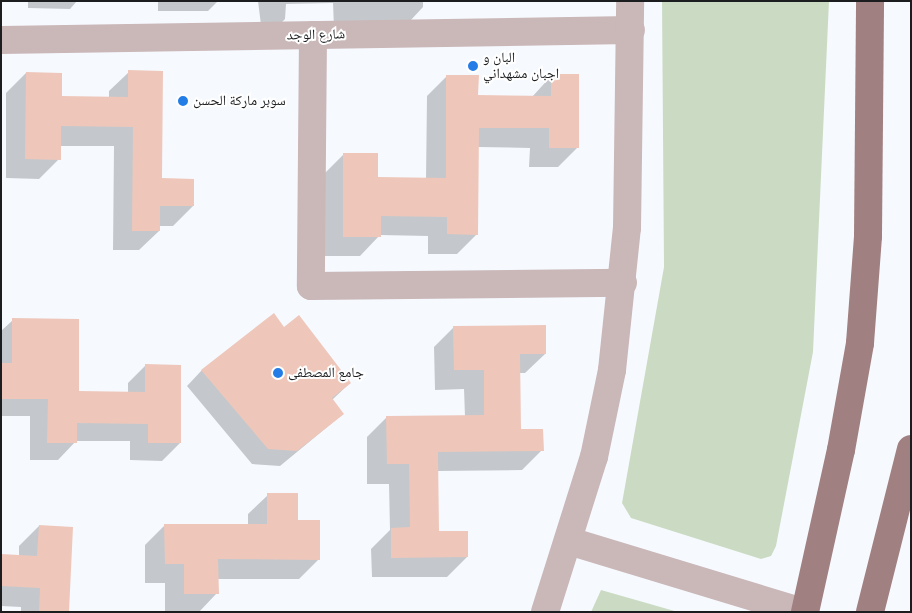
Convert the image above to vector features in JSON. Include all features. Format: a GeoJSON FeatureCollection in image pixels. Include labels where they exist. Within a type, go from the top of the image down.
{"type":"FeatureCollection","features":[{"type":"Feature","properties":{"kind":"main road"},"geometry":{"type":"LineString","coordinates":[[804,612],[841,450],[860,343],[868,236],[870,1]]}},
{"type":"Feature","properties":{"kind":"main road"},"geometry":{"type":"LineString","coordinates":[[870,612],[911,450]]}},
{"type":"Feature","properties":{"kind":"street"},"geometry":{"type":"LineString","coordinates":[[545,612],[594,457],[612,370],[623,283],[631,30],[630,1]]}},
{"type":"Feature","properties":{"kind":"street","name":"شارع الوجد"},"geometry":{"type":"LineString","coordinates":[[1,40],[631,30]]}},
{"type":"Feature","properties":{"kind":"street"},"geometry":{"type":"LineString","coordinates":[[313,35],[311,286],[623,283]]}},
{"type":"Feature","properties":{"kind":"street"},"geometry":{"type":"LineString","coordinates":[[569,541],[804,612]]}},
{"type":"Feature","properties":{"kind":"green space"},"geometry":{"type":"Polygon","coordinates":[[[662,1],[829,1],[813,352],[776,546],[771,556],[761,559],[631,518],[622,503],[664,267],[662,1]]]}},
{"type":"Feature","properties":{"kind":"green space"},"geometry":{"type":"Polygon","coordinates":[[[601,590],[678,612],[591,612],[601,590]]]}},
{"type":"Feature","properties":{"kind":"building"},"geometry":{"type":"Polygon","coordinates":[[[128,70],[163,71],[162,178],[194,179],[194,206],[160,206],[160,231],[132,231],[133,127],[61,126],[61,160],[25,159],[26,72],[62,73],[62,96],[128,97],[128,70]]]}},
{"type":"Feature","properties":{"kind":"building"},"geometry":{"type":"Polygon","coordinates":[[[551,74],[579,74],[579,148],[549,148],[549,128],[479,128],[478,235],[447,234],[447,217],[381,216],[381,237],[343,237],[343,153],[378,153],[378,177],[446,178],[446,75],[479,75],[478,95],[551,96],[551,74]]]}},
{"type":"Feature","properties":{"kind":"building","name":"جامع المصطفى"},"geometry":{"type":"Polygon","coordinates":[[[274,313],[284,327],[299,315],[351,383],[332,398],[344,414],[297,451],[268,449],[201,370],[274,313]]]}},
{"type":"Feature","properties":{"kind":"building"},"geometry":{"type":"Polygon","coordinates":[[[12,318],[79,319],[79,391],[145,392],[145,364],[181,365],[181,443],[148,443],[148,424],[77,423],[77,443],[47,443],[48,399],[1,399],[1,363],[12,363],[12,318]]]}},
{"type":"Feature","properties":{"kind":"building"},"geometry":{"type":"Polygon","coordinates":[[[546,325],[546,354],[520,354],[521,429],[543,429],[544,451],[438,452],[439,531],[468,531],[468,557],[391,558],[391,528],[410,527],[409,464],[387,464],[386,416],[484,415],[484,370],[454,370],[453,326],[546,325]]]}},
{"type":"Feature","properties":{"kind":"building"},"geometry":{"type":"Polygon","coordinates":[[[267,493],[298,493],[298,520],[320,520],[320,560],[218,559],[219,594],[184,594],[184,564],[165,564],[164,524],[267,524],[267,493]]]}},
{"type":"Feature","properties":{"kind":"building"},"geometry":{"type":"Polygon","coordinates":[[[39,525],[73,527],[69,612],[39,612],[40,588],[1,586],[1,554],[37,556],[39,525]]]}},
{"type":"Feature","properties":{"kind":"place","name":"البان و اجبان مشهداني"},"geometry":{"type":"Point","coordinates":[473,66]}},
{"type":"Feature","properties":{"kind":"place","name":"سوبر ماركة الحسن"},"geometry":{"type":"Point","coordinates":[183,101]}},
{"type":"Feature","properties":{"kind":"place","name":"جامع المصطفى"},"geometry":{"type":"Point","coordinates":[278,373]}}]}
